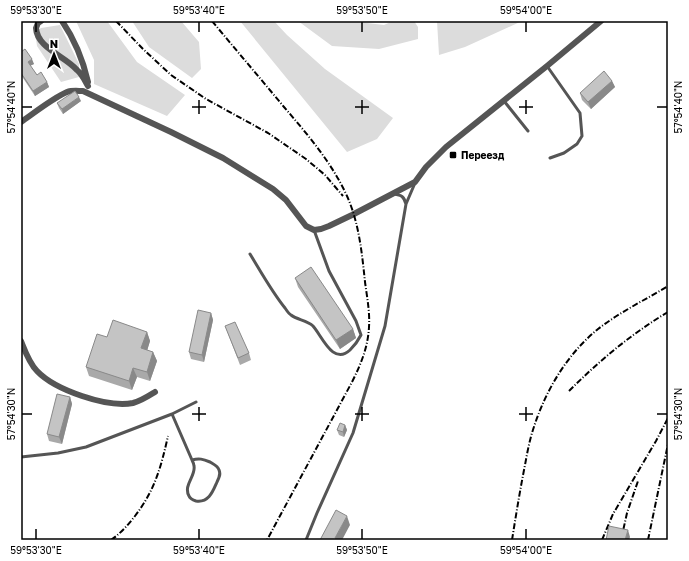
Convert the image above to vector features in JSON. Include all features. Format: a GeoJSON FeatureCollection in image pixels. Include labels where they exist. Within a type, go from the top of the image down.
{"type":"FeatureCollection","features":[{"type":"Feature","properties":{"kind":"street"},"geometry":{"type":"LineString","coordinates":[[41,21],[38,23],[36,28],[38,38],[44,45],[78,70],[88,86]]}},
{"type":"Feature","properties":{"kind":"street"},"geometry":{"type":"LineString","coordinates":[[62,21],[68,29],[81,57],[91,95]]}},
{"type":"Feature","properties":{"kind":"street"},"geometry":{"type":"LineString","coordinates":[[21,122],[68,92],[74,90],[83,91],[223,158],[279,193],[294,209],[306,226],[314,230],[321,229],[415,182],[426,166],[446,147],[548,66],[601,21]]}},
{"type":"Feature","properties":{"kind":"street"},"geometry":{"type":"LineString","coordinates":[[21,341],[28,358],[36,370],[47,380],[65,390],[110,403],[124,404],[141,400],[155,392]]}},
{"type":"Feature","properties":{"kind":"lane"},"geometry":{"type":"LineString","coordinates":[[548,66],[580,112],[582,136],[577,144],[564,153],[550,158]]}},
{"type":"Feature","properties":{"kind":"lane"},"geometry":{"type":"LineString","coordinates":[[504,101],[528,131]]}},
{"type":"Feature","properties":{"kind":"lane"},"geometry":{"type":"LineString","coordinates":[[306,540],[353,433],[385,326],[406,204],[415,182]]}},
{"type":"Feature","properties":{"kind":"lane"},"geometry":{"type":"LineString","coordinates":[[393,194],[400,194],[404,198],[406,204]]}},
{"type":"Feature","properties":{"kind":"lane"},"geometry":{"type":"LineString","coordinates":[[250,254],[279,301],[292,316],[305,320],[312,325],[332,352],[342,355],[358,342],[361,335],[356,321],[329,271],[314,230]]}},
{"type":"Feature","properties":{"kind":"lane"},"geometry":{"type":"LineString","coordinates":[[21,457],[86,448],[172,414],[196,402]]}},
{"type":"Feature","properties":{"kind":"lane"},"geometry":{"type":"LineString","coordinates":[[172,414],[194,466],[194,470],[188,485],[189,496],[197,501],[205,500],[214,491],[220,476],[220,471],[219,468],[213,464],[200,459],[192,460]]}},
{"type":"Feature","properties":{"kind":"shaded area"},"geometry":{"type":"Polygon","coordinates":[[[76,21],[107,21],[137,62],[185,95],[167,116],[94,84],[94,60],[76,21]]]}},
{"type":"Feature","properties":{"kind":"shaded area"},"geometry":{"type":"Polygon","coordinates":[[[132,21],[181,21],[199,42],[201,69],[192,78],[149,47],[132,21]]]}},
{"type":"Feature","properties":{"kind":"shaded area"},"geometry":{"type":"Polygon","coordinates":[[[240,21],[274,21],[287,35],[325,69],[393,118],[377,139],[347,152],[240,21]]]}},
{"type":"Feature","properties":{"kind":"shaded area"},"geometry":{"type":"Polygon","coordinates":[[[298,21],[350,21],[384,25],[393,21],[414,21],[418,27],[418,39],[379,49],[332,46],[298,21]]]}},
{"type":"Feature","properties":{"kind":"shaded area"},"geometry":{"type":"Polygon","coordinates":[[[437,21],[522,21],[465,47],[439,55],[437,21]]]}},
{"type":"Feature","properties":{"kind":"shaded area"},"geometry":{"type":"Polygon","coordinates":[[[60,25],[79,64],[79,77],[61,82],[37,46],[35,32],[41,28],[60,25]]]}},
{"type":"Feature","properties":{"kind":"building"},"geometry":{"type":"Polygon","coordinates":[[[25,49],[32,59],[28,62],[37,75],[41,72],[47,82],[33,91],[21,73],[21,52],[25,49]]]}},
{"type":"Feature","properties":{"kind":"building"},"geometry":{"type":"Polygon","coordinates":[[[604,71],[612,81],[588,102],[580,93],[604,71]]]}},
{"type":"Feature","properties":{"kind":"building"},"geometry":{"type":"Polygon","coordinates":[[[75,91],[79,97],[62,109],[57,103],[75,91]]]}},
{"type":"Feature","properties":{"kind":"building"},"geometry":{"type":"Polygon","coordinates":[[[311,267],[353,329],[336,340],[295,278],[311,267]]]}},
{"type":"Feature","properties":{"kind":"building"},"geometry":{"type":"Polygon","coordinates":[[[198,310],[211,313],[202,355],[189,352],[198,310]]]}},
{"type":"Feature","properties":{"kind":"building"},"geometry":{"type":"Polygon","coordinates":[[[113,320],[147,332],[141,348],[153,352],[147,372],[133,368],[129,381],[86,367],[97,334],[107,337],[113,320]]]}},
{"type":"Feature","properties":{"kind":"building"},"geometry":{"type":"Polygon","coordinates":[[[235,322],[249,353],[238,358],[225,326],[235,322]]]}},
{"type":"Feature","properties":{"kind":"building"},"geometry":{"type":"Polygon","coordinates":[[[57,394],[70,397],[59,437],[47,434],[57,394]]]}},
{"type":"Feature","properties":{"kind":"building"},"geometry":{"type":"Polygon","coordinates":[[[340,423],[345,425],[343,432],[337,430],[340,423]]]}},
{"type":"Feature","properties":{"kind":"building"},"geometry":{"type":"Polygon","coordinates":[[[336,510],[347,516],[335,538],[338,540],[320,540],[336,510]]]}},
{"type":"Feature","properties":{"kind":"building"},"geometry":{"type":"Polygon","coordinates":[[[609,526],[628,530],[625,540],[606,540],[609,526]]]}},
{"type":"Feature","properties":{"kind":"railway"},"geometry":{"type":"LineString","coordinates":[[116,21],[171,75],[206,99],[268,133],[306,159],[325,175],[343,196]]}},
{"type":"Feature","properties":{"kind":"railway"},"geometry":{"type":"LineString","coordinates":[[212,21],[311,139],[341,184],[351,206],[357,227],[368,304],[368,334],[364,355],[352,382],[267,540]]}},
{"type":"Feature","properties":{"kind":"railway"},"geometry":{"type":"LineString","coordinates":[[512,540],[521,484],[531,437],[537,418],[550,389],[566,363],[586,339],[606,323],[668,286]]}},
{"type":"Feature","properties":{"kind":"railway"},"geometry":{"type":"LineString","coordinates":[[569,391],[616,348],[641,329],[668,312]]}},
{"type":"Feature","properties":{"kind":"railway"},"geometry":{"type":"LineString","coordinates":[[602,540],[613,514],[668,418]]}},
{"type":"Feature","properties":{"kind":"railway"},"geometry":{"type":"LineString","coordinates":[[111,540],[130,523],[148,497],[160,468],[168,436]]}},
{"type":"Feature","properties":{"kind":"railway"},"geometry":{"type":"LineString","coordinates":[[648,540],[668,444]]}},
{"type":"Feature","properties":{"kind":"railway"},"geometry":{"type":"LineString","coordinates":[[621,540],[627,513],[638,481]]}},
{"type":"Feature","properties":{"kind":"place","name":"Переезд"},"geometry":{"type":"Point","coordinates":[453,155]}}]}
